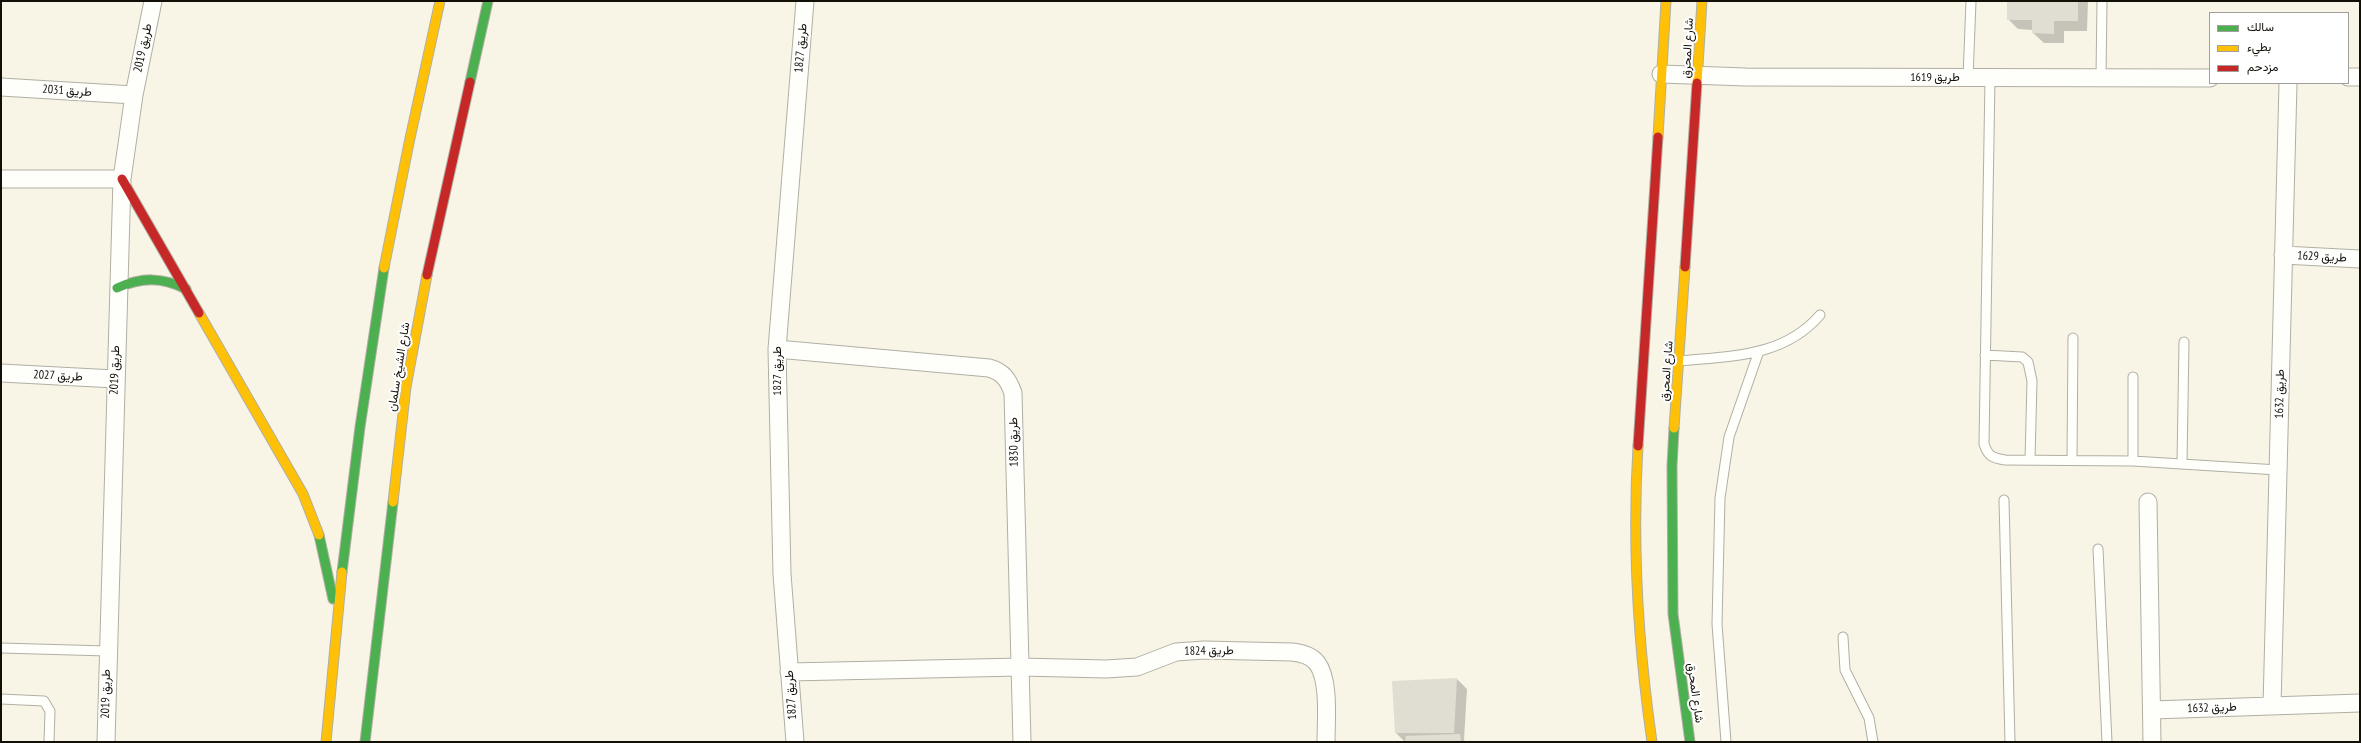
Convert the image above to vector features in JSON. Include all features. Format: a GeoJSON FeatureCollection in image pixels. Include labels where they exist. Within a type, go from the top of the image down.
{"type":"FeatureCollection","features":[{"type":"Feature","properties":{"kind":"main road"},"geometry":{"type":"LineString","coordinates":[[326,742],[337,626],[365,383],[378,302],[407,147],[440,1]]}},
{"type":"Feature","properties":{"kind":"main road","name":"شارع الشيخ سلمان"},"geometry":{"type":"LineString","coordinates":[[366,742],[367,722],[406,387],[429,262],[488,1]]}},
{"type":"Feature","properties":{"kind":"main road","name":"شارع المحرق"},"geometry":{"type":"LineString","coordinates":[[1652,742],[1646,701],[1637,612],[1635,540],[1638,458],[1666,1]]}},
{"type":"Feature","properties":{"kind":"main road","name":"شارع المحرق"},"geometry":{"type":"LineString","coordinates":[[1690,742],[1673,614],[1672,466],[1680,361],[1702,1]]}},
{"type":"Feature","properties":{"kind":"main road"},"geometry":{"type":"LineString","coordinates":[[122,179],[304,494],[322,542],[337,626]]}},
{"type":"Feature","properties":{"kind":"main road"},"geometry":{"type":"LineString","coordinates":[[117,288],[145,278],[160,278],[174,282],[186,289]]}},
{"type":"Feature","properties":{"kind":"street","name":"طريق 2019"},"geometry":{"type":"LineString","coordinates":[[106,742],[107,651],[117,288],[122,179],[134,95],[153,1]]}},
{"type":"Feature","properties":{"kind":"street","name":"طريق 1827"},"geometry":{"type":"LineString","coordinates":[[795,742],[782,574],[777,349],[805,1]]}},
{"type":"Feature","properties":{"kind":"street","name":"طريق 1619"},"geometry":{"type":"LineString","coordinates":[[1661,74],[1746,78],[2209,78]]}},
{"type":"Feature","properties":{"kind":"street"},"geometry":{"type":"LineString","coordinates":[[2349,77],[2360,77]]}},
{"type":"Feature","properties":{"kind":"street","name":"طريق 1632"},"geometry":{"type":"LineString","coordinates":[[2272,706],[2288,84]]}},
{"type":"Feature","properties":{"kind":"street","name":"طريق 2031"},"geometry":{"type":"LineString","coordinates":[[1,87],[134,95]]}},
{"type":"Feature","properties":{"kind":"street"},"geometry":{"type":"LineString","coordinates":[[1,179],[122,179]]}},
{"type":"Feature","properties":{"kind":"street","name":"طريق 1629"},"geometry":{"type":"LineString","coordinates":[[2283,255],[2360,259]]}},
{"type":"Feature","properties":{"kind":"street","name":"طريق 1830"},"geometry":{"type":"LineString","coordinates":[[777,349],[989,368],[1000,371],[1008,380],[1013,393],[1022,742]]}},
{"type":"Feature","properties":{"kind":"street","name":"طريق 2027"},"geometry":{"type":"LineString","coordinates":[[1,373],[115,379]]}},
{"type":"Feature","properties":{"kind":"street"},"geometry":{"type":"LineString","coordinates":[[2148,502],[2152,742]]}},
{"type":"Feature","properties":{"kind":"street","name":"طريق 1824"},"geometry":{"type":"LineString","coordinates":[[789,672],[1020,667],[1106,669],[1137,666],[1176,652],[1204,650],[1292,652],[1306,654],[1317,662],[1323,674],[1326,742]]}},
{"type":"Feature","properties":{"kind":"street","name":"طريق 1632"},"geometry":{"type":"LineString","coordinates":[[2152,710],[2360,703]]}},
{"type":"Feature","properties":{"kind":"lane"},"geometry":{"type":"LineString","coordinates":[[1968,78],[1971,1]]}},
{"type":"Feature","properties":{"kind":"lane"},"geometry":{"type":"LineString","coordinates":[[2101,77],[2102,1]]}},
{"type":"Feature","properties":{"kind":"lane"},"geometry":{"type":"LineString","coordinates":[[1990,77],[1984,444],[1987,454],[1993,458],[2030,460],[2133,461],[2278,470]]}},
{"type":"Feature","properties":{"kind":"lane"},"geometry":{"type":"LineString","coordinates":[[1680,361],[1759,351],[1784,343],[1798,336],[1820,314]]}},
{"type":"Feature","properties":{"kind":"lane"},"geometry":{"type":"LineString","coordinates":[[2072,460],[2073,338]]}},
{"type":"Feature","properties":{"kind":"lane"},"geometry":{"type":"LineString","coordinates":[[2182,464],[2184,342]]}},
{"type":"Feature","properties":{"kind":"lane"},"geometry":{"type":"LineString","coordinates":[[1726,742],[1717,624],[1720,498],[1729,437],[1759,351]]}},
{"type":"Feature","properties":{"kind":"lane"},"geometry":{"type":"LineString","coordinates":[[1985,355],[2022,357],[2028,362],[2032,381],[2030,460]]}},
{"type":"Feature","properties":{"kind":"lane"},"geometry":{"type":"LineString","coordinates":[[2133,377],[2133,461]]}},
{"type":"Feature","properties":{"kind":"lane"},"geometry":{"type":"LineString","coordinates":[[2004,500],[2010,742]]}},
{"type":"Feature","properties":{"kind":"lane"},"geometry":{"type":"LineString","coordinates":[[2098,549],[2107,742]]}},
{"type":"Feature","properties":{"kind":"lane"},"geometry":{"type":"LineString","coordinates":[[1843,637],[1845,670],[1869,718],[1873,742]]}},
{"type":"Feature","properties":{"kind":"lane"},"geometry":{"type":"LineString","coordinates":[[1,648],[107,651]]}},
{"type":"Feature","properties":{"kind":"lane"},"geometry":{"type":"LineString","coordinates":[[1,699],[44,701],[50,711],[49,742]]}},
{"type":"Feature","properties":{"kind":"building"},"geometry":{"type":"Polygon","coordinates":[[[2007,1],[2078,1],[2078,21],[2054,21],[2054,34],[2032,33],[2032,20],[2007,20],[2007,1]]]}},
{"type":"Feature","properties":{"kind":"building"},"geometry":{"type":"Polygon","coordinates":[[[1457,678],[1454,733],[1395,733],[1392,681],[1457,678]]]}},
{"type":"Feature","properties":{"kind":"building"},"geometry":{"type":"Polygon","coordinates":[[[1460,734],[1461,742],[1405,742],[1406,736],[1460,734]]]}},
{"type":"Feature","properties":{"kind":"traffic: fast"},"geometry":{"type":"LineString","coordinates":[[470,82],[488,1]]}},
{"type":"Feature","properties":{"kind":"traffic: fast"},"geometry":{"type":"LineString","coordinates":[[342,572],[360,427],[384,268]]}},
{"type":"Feature","properties":{"kind":"traffic: fast"},"geometry":{"type":"LineString","coordinates":[[117,288],[143,280],[152,280],[169,282],[186,289]]}},
{"type":"Feature","properties":{"kind":"traffic: fast"},"geometry":{"type":"LineString","coordinates":[[1674,428],[1672,466],[1673,614],[1690,742]]}},
{"type":"Feature","properties":{"kind":"traffic: fast"},"geometry":{"type":"LineString","coordinates":[[365,742],[393,502]]}},
{"type":"Feature","properties":{"kind":"traffic: fast"},"geometry":{"type":"LineString","coordinates":[[319,535],[333,599]]}},
{"type":"Feature","properties":{"kind":"traffic: slow"},"geometry":{"type":"LineString","coordinates":[[384,268],[440,1]]}},
{"type":"Feature","properties":{"kind":"traffic: slow"},"geometry":{"type":"LineString","coordinates":[[1658,137],[1666,1]]}},
{"type":"Feature","properties":{"kind":"traffic: slow"},"geometry":{"type":"LineString","coordinates":[[1697,83],[1702,1]]}},
{"type":"Feature","properties":{"kind":"traffic: slow"},"geometry":{"type":"LineString","coordinates":[[1674,428],[1685,267]]}},
{"type":"Feature","properties":{"kind":"traffic: slow"},"geometry":{"type":"LineString","coordinates":[[393,502],[406,387],[427,275]]}},
{"type":"Feature","properties":{"kind":"traffic: slow"},"geometry":{"type":"LineString","coordinates":[[199,313],[303,494],[319,535]]}},
{"type":"Feature","properties":{"kind":"traffic: slow"},"geometry":{"type":"LineString","coordinates":[[1638,446],[1636,483],[1636,557],[1643,668],[1652,742]]}},
{"type":"Feature","properties":{"kind":"traffic: slow"},"geometry":{"type":"LineString","coordinates":[[326,742],[342,572]]}},
{"type":"Feature","properties":{"kind":"traffic: jam"},"geometry":{"type":"LineString","coordinates":[[427,275],[470,82]]}},
{"type":"Feature","properties":{"kind":"traffic: jam"},"geometry":{"type":"LineString","coordinates":[[1685,267],[1697,83]]}},
{"type":"Feature","properties":{"kind":"traffic: jam"},"geometry":{"type":"LineString","coordinates":[[1638,446],[1658,137]]}},
{"type":"Feature","properties":{"kind":"traffic: jam"},"geometry":{"type":"LineString","coordinates":[[122,179],[199,313]]}}]}
